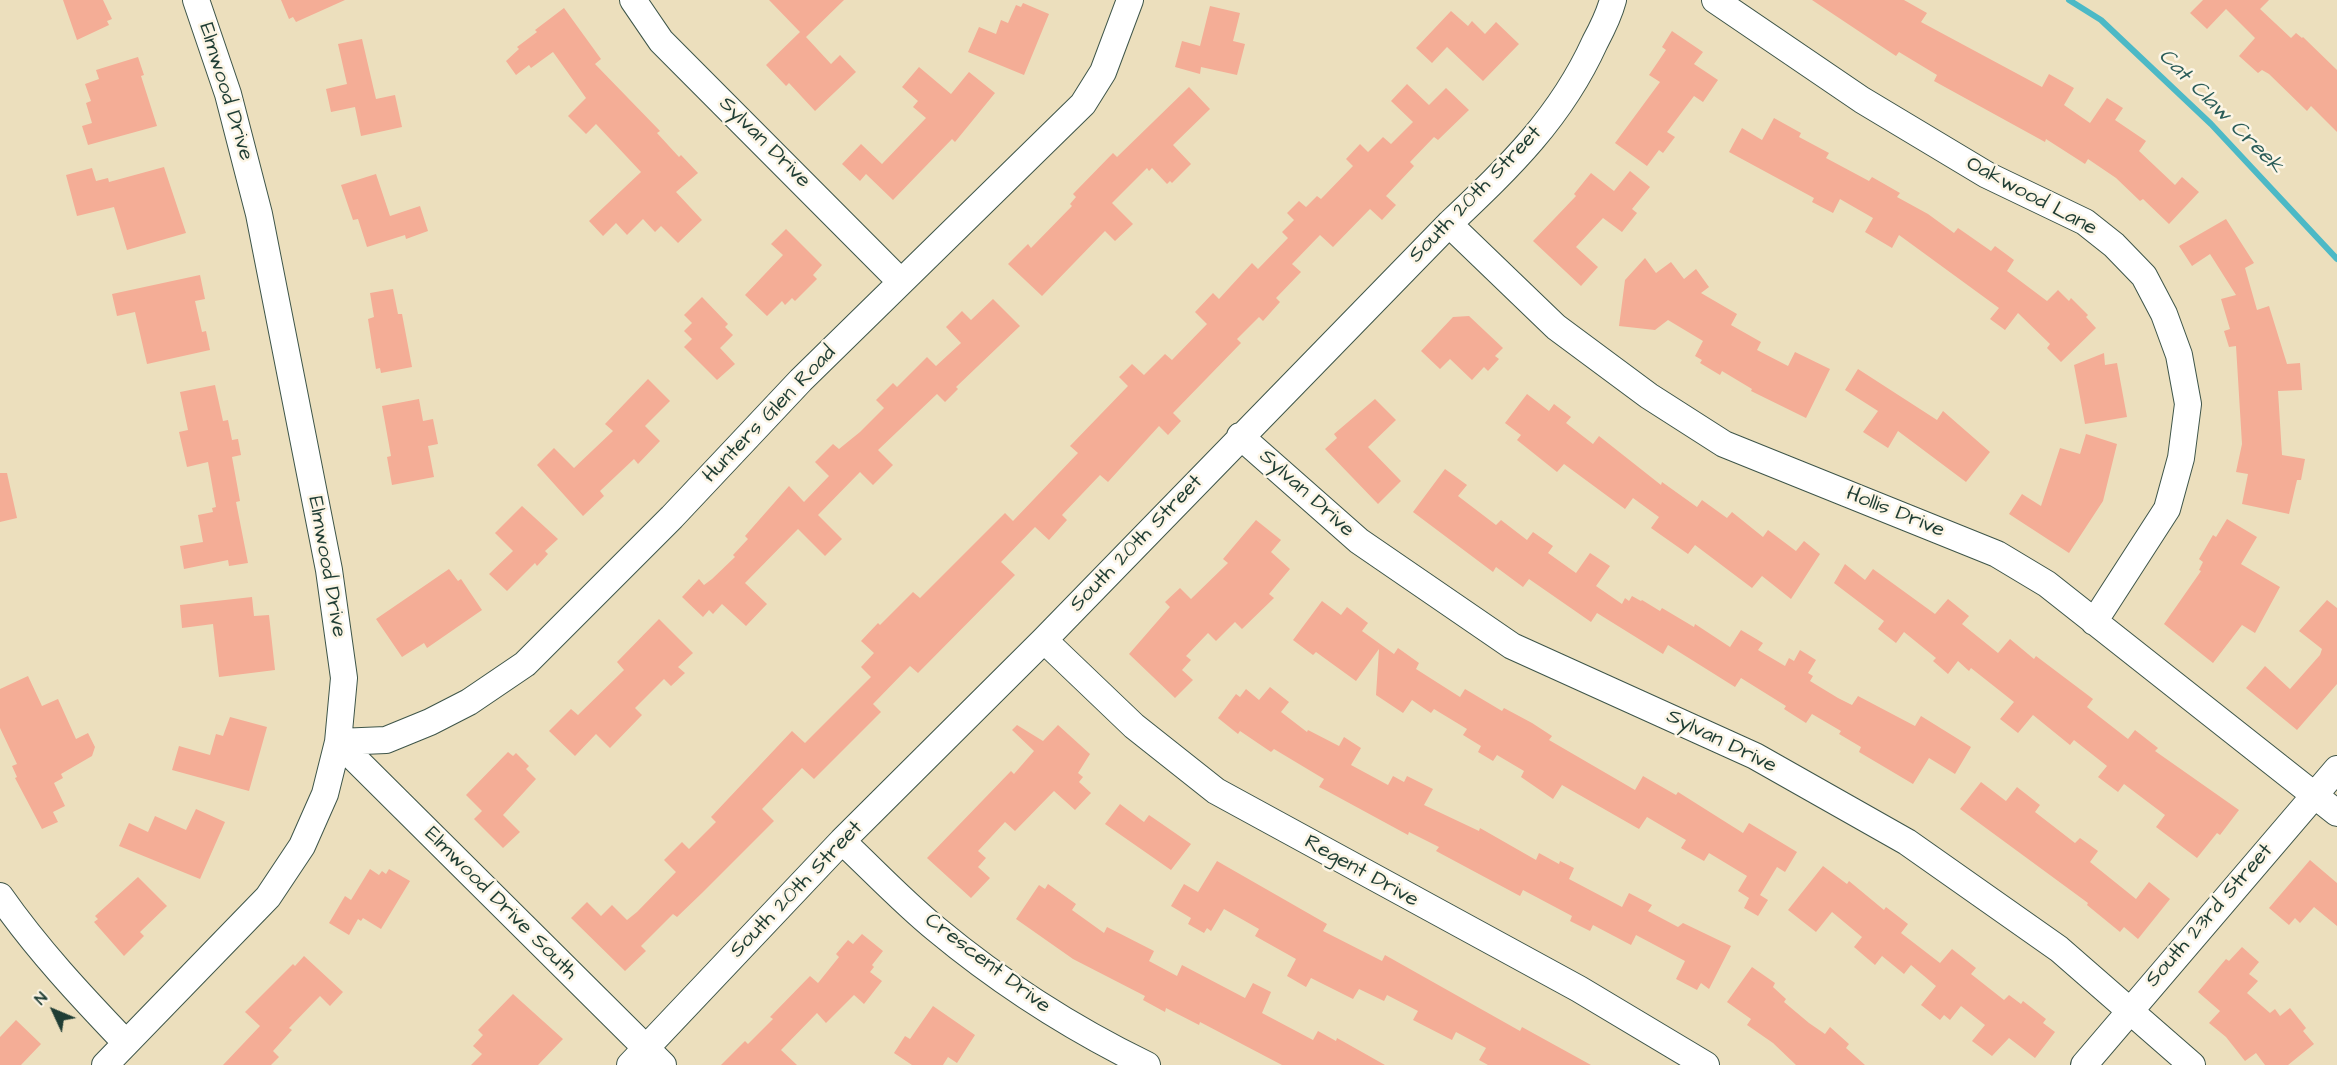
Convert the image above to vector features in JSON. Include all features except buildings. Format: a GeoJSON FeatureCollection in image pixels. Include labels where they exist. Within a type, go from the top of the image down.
{"type":"FeatureCollection","features":[{"type":"Feature","properties":{"kind":"street","name":"Elmwood Drive"},"geometry":{"type":"LineString","coordinates":[[105,1065],[268,897],[302,846],[325,794],[338,742],[344,678],[329,570],[259,214],[228,94],[196,0]]}},
{"type":"Feature","properties":{"kind":"street","name":"Sylvan Drive"},"geometry":{"type":"LineString","coordinates":[[633,0],[661,41],[901,282]]}},
{"type":"Feature","properties":{"kind":"street","name":"Hunters Glen Road"},"geometry":{"type":"LineString","coordinates":[[338,742],[386,740],[430,722],[469,702],[525,664],[672,517],[801,380],[1083,104],[1103,72],[1130,0]]}},
{"type":"Feature","properties":{"kind":"street","name":"South 20th Street"},"geometry":{"type":"LineString","coordinates":[[646,1060],[842,841],[1044,640],[1240,436],[1449,224],[1517,160],[1554,114],[1584,66],[1613,0]]}},
{"type":"Feature","properties":{"kind":"street","name":"Oakwood Lane"},"geometry":{"type":"LineString","coordinates":[[1715,0],[1862,100],[1987,175],[2085,222],[2115,245],[2144,276],[2164,314],[2179,355],[2188,404],[2181,458],[2167,509],[2094,622]]}},
{"type":"Feature","properties":{"kind":"street","name":"Hollis Drive"},"geometry":{"type":"LineString","coordinates":[[1449,224],[1556,327],[1649,396],[1724,444],[1997,554],[2047,584],[2337,813]]}},
{"type":"Feature","properties":{"kind":"street","name":"Sylvan Drive"},"geometry":{"type":"LineString","coordinates":[[1240,436],[1359,541],[1512,646],[1755,756],[1907,842],[2059,949],[2192,1065]]}},
{"type":"Feature","properties":{"kind":"street","name":"Regent Drive"},"geometry":{"type":"LineString","coordinates":[[1044,640],[1134,726],[1216,791],[1579,989],[1706,1065]]}},
{"type":"Feature","properties":{"kind":"street","name":"Elmwood Drive South"},"geometry":{"type":"LineString","coordinates":[[338,742],[646,1060]]}},
{"type":"Feature","properties":{"kind":"street","name":"South 23rd Street"},"geometry":{"type":"LineString","coordinates":[[2084,1065],[2337,769]]}},
{"type":"Feature","properties":{"kind":"street","name":"Crescent Drive"},"geometry":{"type":"LineString","coordinates":[[842,841],[934,928],[1020,994],[1091,1038],[1147,1065]]}},
{"type":"Feature","properties":{"kind":"street"},"geometry":{"type":"LineString","coordinates":[[0,896],[22,928],[77,993],[126,1043]]}},
{"type":"Feature","properties":{"kind":"waterway","name":"Cat Claw Creek"},"geometry":{"type":"LineString","coordinates":[[2069,0],[2101,20],[2211,124],[2337,259]]}}]}
